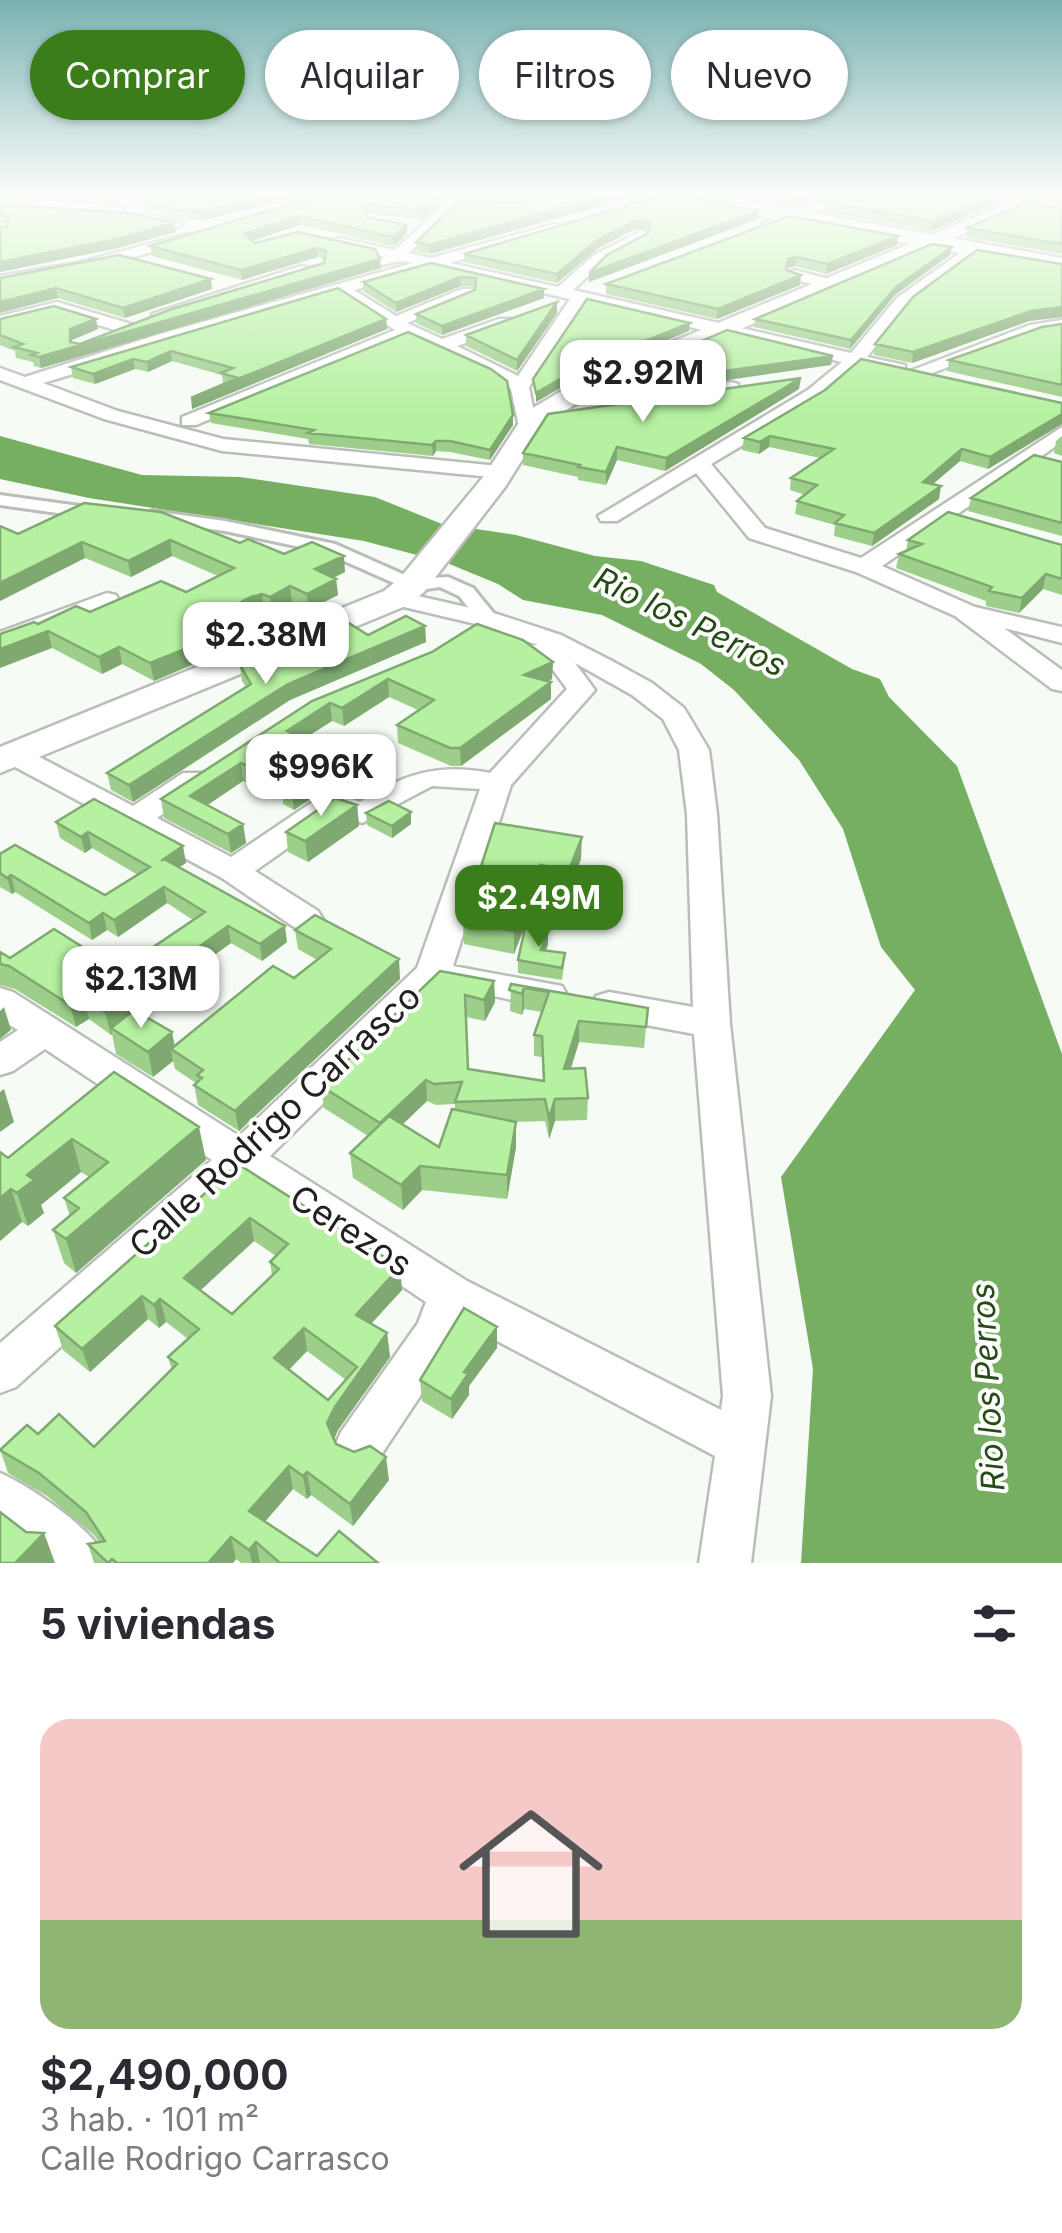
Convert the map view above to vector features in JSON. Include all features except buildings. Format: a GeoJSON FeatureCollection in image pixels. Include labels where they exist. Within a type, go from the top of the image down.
{"type":"FeatureCollection","features":[{"type":"Feature","properties":{"kind":"street"},"geometry":{"type":"LineString","coordinates":[[0,281],[73,268]]}},
{"type":"Feature","properties":{"kind":"street"},"geometry":{"type":"LineString","coordinates":[[321,268],[344,276],[401,326],[500,371],[520,387],[531,423]]}},
{"type":"Feature","properties":{"kind":"street"},"geometry":{"type":"LineString","coordinates":[[11,378],[366,268]]}},
{"type":"Feature","properties":{"kind":"street"},"geometry":{"type":"LineString","coordinates":[[11,378],[125,328],[241,288],[394,268]]}},
{"type":"Feature","properties":{"kind":"street"},"geometry":{"type":"LineString","coordinates":[[457,268],[951,382]]}},
{"type":"Feature","properties":{"kind":"street"},"geometry":{"type":"LineString","coordinates":[[520,387],[571,294],[591,268]]}},
{"type":"Feature","properties":{"kind":"street"},"geometry":{"type":"LineString","coordinates":[[7,758],[397,595],[498,477],[531,423],[591,384],[870,268]]}},
{"type":"Feature","properties":{"kind":"street"},"geometry":{"type":"LineString","coordinates":[[610,516],[815,394],[855,360],[903,301],[949,268]]}},
{"type":"Feature","properties":{"kind":"street"},"geometry":{"type":"LineString","coordinates":[[794,275],[831,284]]}},
{"type":"Feature","properties":{"kind":"street"},"geometry":{"type":"LineString","coordinates":[[205,280],[241,288]]}},
{"type":"Feature","properties":{"kind":"street"},"geometry":{"type":"LineString","coordinates":[[546,308],[571,294],[617,282]]}},
{"type":"Feature","properties":{"kind":"street"},"geometry":{"type":"LineString","coordinates":[[189,421],[468,292]]}},
{"type":"Feature","properties":{"kind":"street"},"geometry":{"type":"LineString","coordinates":[[1036,330],[1062,304]]}},
{"type":"Feature","properties":{"kind":"street"},"geometry":{"type":"LineString","coordinates":[[0,321],[48,307],[125,328]]}},
{"type":"Feature","properties":{"kind":"street"},"geometry":{"type":"LineString","coordinates":[[442,345],[528,314]]}},
{"type":"Feature","properties":{"kind":"street"},"geometry":{"type":"LineString","coordinates":[[914,373],[1036,330],[1062,326]]}},
{"type":"Feature","properties":{"kind":"street"},"geometry":{"type":"LineString","coordinates":[[801,379],[838,374]]}},
{"type":"Feature","properties":{"kind":"street"},"geometry":{"type":"LineString","coordinates":[[11,378],[111,416],[222,445],[498,477]]}},
{"type":"Feature","properties":{"kind":"street"},"geometry":{"type":"LineString","coordinates":[[531,423],[746,386]]}},
{"type":"Feature","properties":{"kind":"street"},"geometry":{"type":"LineString","coordinates":[[864,568],[939,513],[1062,433]]}},
{"type":"Feature","properties":{"kind":"street"},"geometry":{"type":"LineString","coordinates":[[1026,456],[1062,466]]}},
{"type":"Feature","properties":{"kind":"street"},"geometry":{"type":"LineString","coordinates":[[699,463],[757,534],[864,568],[964,612],[1062,635]]}},
{"type":"Feature","properties":{"kind":"street"},"geometry":{"type":"LineString","coordinates":[[0,500],[225,526],[329,548],[397,595],[472,630],[552,641],[642,689],[674,714],[694,750],[702,814],[712,1024],[746,1396],[725,1563]]}},
{"type":"Feature","properties":{"kind":"street"},"geometry":{"type":"LineString","coordinates":[[939,513],[974,524]]}},
{"type":"Feature","properties":{"kind":"street"},"geometry":{"type":"LineString","coordinates":[[0,641],[107,600]]}},
{"type":"Feature","properties":{"kind":"street"},"geometry":{"type":"LineString","coordinates":[[964,612],[1062,683]]}},
{"type":"Feature","properties":{"kind":"street","name":"Calle Rodrigo Carrasco"},"geometry":{"type":"LineString","coordinates":[[0,1372],[240,1160],[434,974],[497,783],[581,690],[564,665],[520,645],[472,630]]}},
{"type":"Feature","properties":{"kind":"street"},"geometry":{"type":"LineString","coordinates":[[7,758],[134,818],[233,871],[306,919]]}},
{"type":"Feature","properties":{"kind":"street"},"geometry":{"type":"LineString","coordinates":[[134,818],[222,761]]}},
{"type":"Feature","properties":{"kind":"street"},"geometry":{"type":"LineString","coordinates":[[233,871],[334,801],[362,814],[408,784],[433,774],[497,783]]}},
{"type":"Feature","properties":{"kind":"street"},"geometry":{"type":"LineString","coordinates":[[434,974],[712,1024]]}},
{"type":"Feature","properties":{"kind":"street","name":"Cerezos"},"geometry":{"type":"LineString","coordinates":[[0,1002],[451,1295],[742,1445]]}},
{"type":"Feature","properties":{"kind":"street"},"geometry":{"type":"LineString","coordinates":[[0,1062],[44,1031]]}},
{"type":"Feature","properties":{"kind":"street"},"geometry":{"type":"LineString","coordinates":[[358,1448],[436,1334],[451,1295]]}},
{"type":"Feature","properties":{"kind":"street"},"geometry":{"type":"LineString","coordinates":[[0,1498],[83,1563]]}},
{"type":"Feature","properties":{"kind":"water","name":"Rio los Perros"},"geometry":{"type":"Polygon","coordinates":[[[0,436],[142,475],[240,477],[375,497],[442,524],[516,535],[595,556],[641,561],[714,585],[717,592],[852,669],[880,679],[889,697],[957,766],[1062,1054],[1062,1563],[801,1563],[813,1369],[781,1177],[915,990],[881,947],[843,829],[799,760],[734,690],[701,664],[602,615],[523,600],[498,584],[447,563],[364,541],[89,498],[0,479],[0,436]]]}}]}
